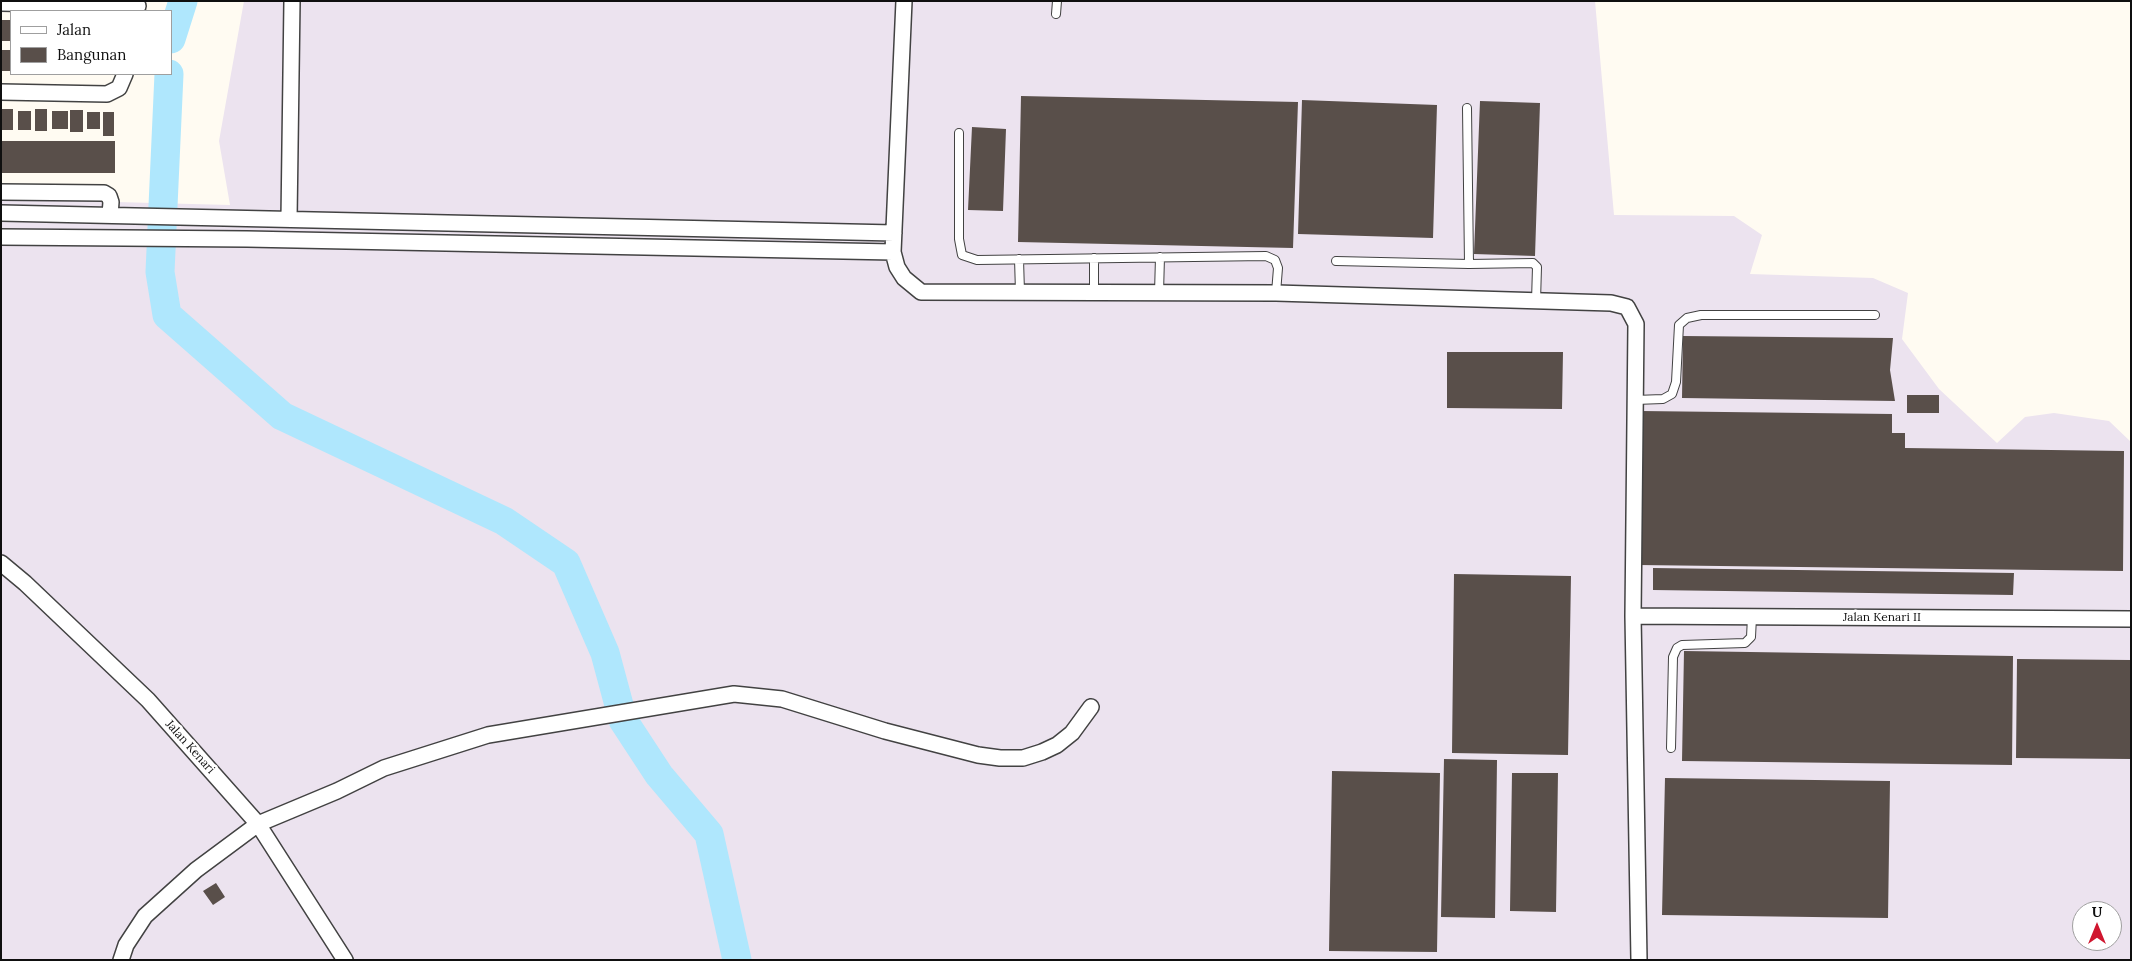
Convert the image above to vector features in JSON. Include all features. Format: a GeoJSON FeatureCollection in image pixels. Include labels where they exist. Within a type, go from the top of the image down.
{"type":"FeatureCollection","features":[{"type":"Feature","properties":{"kind":"street"},"geometry":{"type":"LineString","coordinates":[[289,219],[292,1]]}},
{"type":"Feature","properties":{"kind":"street"},"geometry":{"type":"LineString","coordinates":[[904,1],[893,252],[897,267],[904,278],[922,292],[1276,293],[1536,300],[1610,303],[1627,307],[1636,324],[1633,616],[1639,960]]}},
{"type":"Feature","properties":{"kind":"street"},"geometry":{"type":"LineString","coordinates":[[1,3],[139,6]]}},
{"type":"Feature","properties":{"kind":"street"},"geometry":{"type":"LineString","coordinates":[[1,92],[107,94],[119,88],[125,75]]}},
{"type":"Feature","properties":{"kind":"street"},"geometry":{"type":"LineString","coordinates":[[1,192],[104,193],[109,196],[111,202],[110,215]]}},
{"type":"Feature","properties":{"kind":"street"},"geometry":{"type":"LineString","coordinates":[[1,213],[894,233]]}},
{"type":"Feature","properties":{"kind":"street"},"geometry":{"type":"LineString","coordinates":[[1,237],[186,238],[893,252]]}},
{"type":"Feature","properties":{"kind":"street","name":"Jalan Kenari"},"geometry":{"type":"LineString","coordinates":[[1,564],[26,583],[148,700],[258,824],[344,960]]}},
{"type":"Feature","properties":{"kind":"street","name":"Jalan Kenari II"},"geometry":{"type":"LineString","coordinates":[[1633,616],[2131,619]]}},
{"type":"Feature","properties":{"kind":"street"},"geometry":{"type":"LineString","coordinates":[[122,960],[126,944],[145,916],[196,870],[258,824],[337,791],[384,768],[438,749],[488,735],[734,694],[782,699],[935,745],[1000,758],[1023,758],[1057,745],[1072,733],[1091,708]]}},
{"type":"Feature","properties":{"kind":"lane"},"geometry":{"type":"LineString","coordinates":[[1056,14],[1057,1]]}},
{"type":"Feature","properties":{"kind":"lane"},"geometry":{"type":"LineString","coordinates":[[1467,108],[1469,264]]}},
{"type":"Feature","properties":{"kind":"lane"},"geometry":{"type":"LineString","coordinates":[[959,133],[959,239],[962,255],[977,260],[1266,256],[1275,260],[1278,268],[1276,293]]}},
{"type":"Feature","properties":{"kind":"lane"},"geometry":{"type":"LineString","coordinates":[[1160,257],[1160,293]]}},
{"type":"Feature","properties":{"kind":"lane"},"geometry":{"type":"LineString","coordinates":[[1094,258],[1094,292]]}},
{"type":"Feature","properties":{"kind":"lane"},"geometry":{"type":"LineString","coordinates":[[1020,259],[1020,292]]}},
{"type":"Feature","properties":{"kind":"lane"},"geometry":{"type":"LineString","coordinates":[[1336,261],[1469,264],[1533,263],[1537,267],[1536,300]]}},
{"type":"Feature","properties":{"kind":"lane"},"geometry":{"type":"LineString","coordinates":[[1635,400],[1663,399],[1672,394],[1676,382],[1679,325],[1687,318],[1701,315],[1875,316]]}},
{"type":"Feature","properties":{"kind":"lane"},"geometry":{"type":"LineString","coordinates":[[1671,748],[1673,657],[1677,648],[1682,645],[1745,643],[1751,637],[1752,616]]}},
{"type":"Feature","properties":{"kind":"shaded area"},"geometry":{"type":"Polygon","coordinates":[[[244,1],[1595,1],[1614,215],[1734,216],[1762,235],[1750,274],[1873,278],[1908,293],[1902,339],[1939,389],[1997,443],[2025,417],[2054,413],[2109,421],[2131,442],[2131,960],[1,960],[1,199],[230,205],[219,141],[244,1]]]}},
{"type":"Feature","properties":{"kind":"building"},"geometry":{"type":"Polygon","coordinates":[[[2,20],[10,20],[10,41],[2,41],[2,20]]]}},
{"type":"Feature","properties":{"kind":"building"},"geometry":{"type":"Polygon","coordinates":[[[2,50],[10,50],[10,71],[2,71],[2,50]]]}},
{"type":"Feature","properties":{"kind":"building"},"geometry":{"type":"Polygon","coordinates":[[[1021,96],[1298,102],[1293,248],[1018,242],[1021,96]]]}},
{"type":"Feature","properties":{"kind":"building"},"geometry":{"type":"Polygon","coordinates":[[[1302,100],[1437,105],[1433,238],[1298,234],[1302,100]]]}},
{"type":"Feature","properties":{"kind":"building"},"geometry":{"type":"Polygon","coordinates":[[[1480,101],[1540,103],[1535,256],[1474,254],[1480,101]]]}},
{"type":"Feature","properties":{"kind":"building"},"geometry":{"type":"Polygon","coordinates":[[[1,109],[13,109],[13,130],[1,130],[1,109]]]}},
{"type":"Feature","properties":{"kind":"building"},"geometry":{"type":"Polygon","coordinates":[[[35,109],[47,109],[47,131],[35,131],[35,109]]]}},
{"type":"Feature","properties":{"kind":"building"},"geometry":{"type":"Polygon","coordinates":[[[70,110],[83,110],[83,132],[70,132],[70,110]]]}},
{"type":"Feature","properties":{"kind":"building"},"geometry":{"type":"Polygon","coordinates":[[[18,111],[31,111],[31,130],[18,130],[18,111]]]}},
{"type":"Feature","properties":{"kind":"building"},"geometry":{"type":"Polygon","coordinates":[[[52,111],[68,111],[68,129],[52,129],[52,111]]]}},
{"type":"Feature","properties":{"kind":"building"},"geometry":{"type":"Polygon","coordinates":[[[87,112],[100,112],[100,129],[87,129],[87,112]]]}},
{"type":"Feature","properties":{"kind":"building"},"geometry":{"type":"Polygon","coordinates":[[[103,112],[114,112],[114,136],[103,136],[103,112]]]}},
{"type":"Feature","properties":{"kind":"building"},"geometry":{"type":"Polygon","coordinates":[[[972,127],[1006,129],[1003,211],[968,210],[972,127]]]}},
{"type":"Feature","properties":{"kind":"building"},"geometry":{"type":"Polygon","coordinates":[[[1,141],[115,141],[115,173],[1,173],[1,141]]]}},
{"type":"Feature","properties":{"kind":"building"},"geometry":{"type":"Polygon","coordinates":[[[1683,336],[1893,338],[1890,370],[1895,401],[1682,398],[1683,336]]]}},
{"type":"Feature","properties":{"kind":"building"},"geometry":{"type":"Polygon","coordinates":[[[1447,352],[1563,352],[1562,409],[1447,408],[1447,352]]]}},
{"type":"Feature","properties":{"kind":"building"},"geometry":{"type":"Polygon","coordinates":[[[1907,395],[1939,395],[1939,413],[1907,413],[1907,395]]]}},
{"type":"Feature","properties":{"kind":"building"},"geometry":{"type":"Polygon","coordinates":[[[1641,411],[1892,414],[1892,433],[1905,433],[1905,448],[2124,451],[2123,571],[1639,565],[1641,411]]]}},
{"type":"Feature","properties":{"kind":"building"},"geometry":{"type":"Polygon","coordinates":[[[1653,568],[2014,573],[2013,595],[1653,590],[1653,568]]]}},
{"type":"Feature","properties":{"kind":"building"},"geometry":{"type":"Polygon","coordinates":[[[1454,574],[1571,576],[1568,755],[1452,753],[1454,574]]]}},
{"type":"Feature","properties":{"kind":"building"},"geometry":{"type":"Polygon","coordinates":[[[1684,651],[2013,656],[2012,765],[1682,761],[1684,651]]]}},
{"type":"Feature","properties":{"kind":"building"},"geometry":{"type":"Polygon","coordinates":[[[2017,659],[2131,660],[2131,759],[2016,758],[2017,659]]]}},
{"type":"Feature","properties":{"kind":"building"},"geometry":{"type":"Polygon","coordinates":[[[1444,759],[1497,760],[1495,918],[1441,917],[1444,759]]]}},
{"type":"Feature","properties":{"kind":"building"},"geometry":{"type":"Polygon","coordinates":[[[1332,771],[1440,773],[1437,952],[1329,951],[1332,771]]]}},
{"type":"Feature","properties":{"kind":"building"},"geometry":{"type":"Polygon","coordinates":[[[1512,773],[1558,773],[1556,912],[1510,911],[1512,773]]]}},
{"type":"Feature","properties":{"kind":"building"},"geometry":{"type":"Polygon","coordinates":[[[1665,778],[1890,781],[1888,918],[1662,915],[1665,778]]]}},
{"type":"Feature","properties":{"kind":"building"},"geometry":{"type":"Polygon","coordinates":[[[216,883],[225,897],[213,905],[203,891],[216,883]]]}},
{"type":"Feature","properties":{"kind":"waterway"},"geometry":{"type":"LineString","coordinates":[[172,36],[183,1]]}},
{"type":"Feature","properties":{"kind":"waterway"},"geometry":{"type":"LineString","coordinates":[[169,75],[160,272],[167,315],[282,416],[504,521],[566,563],[605,653],[623,720],[659,775],[709,834],[737,960]]}}]}
